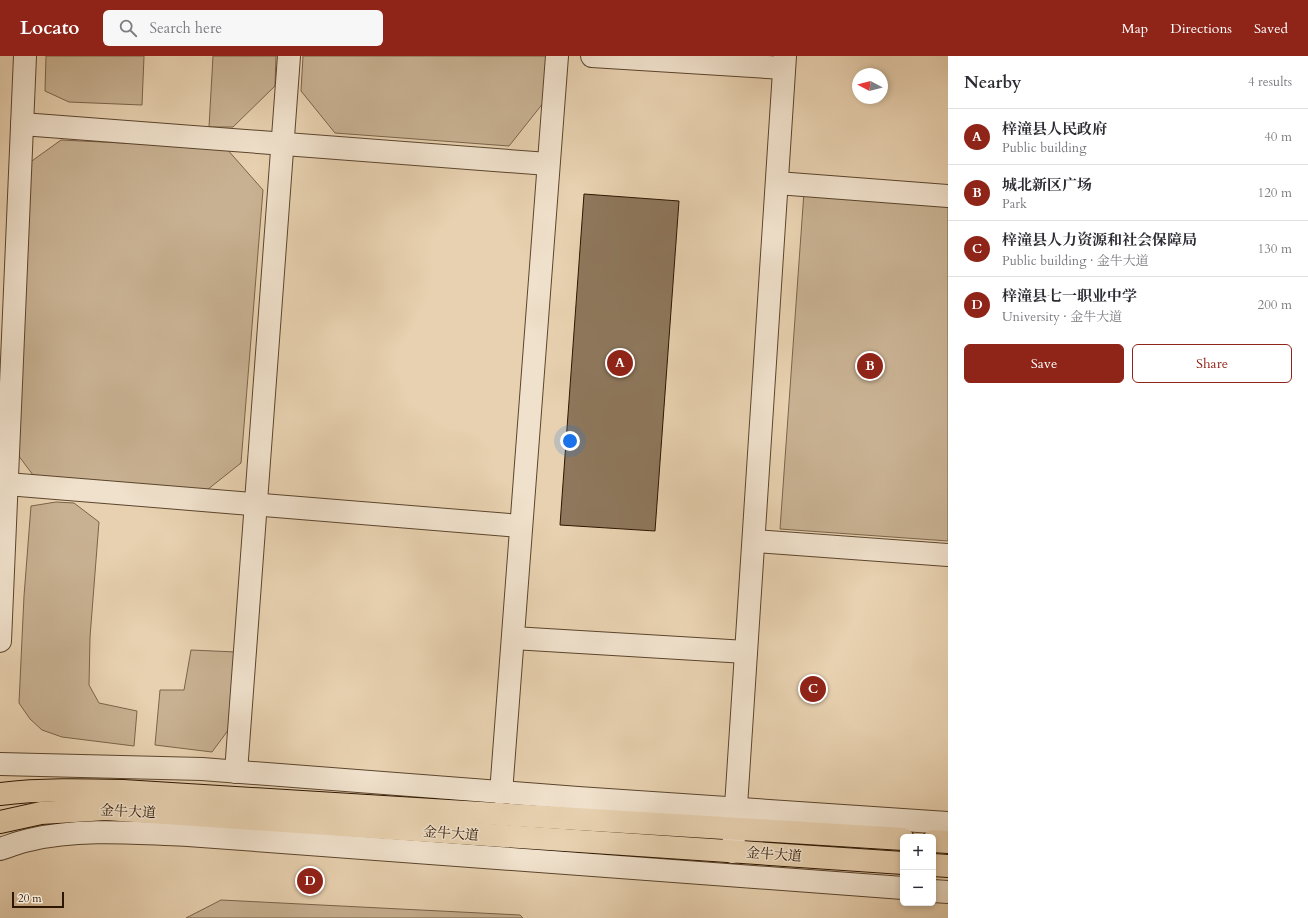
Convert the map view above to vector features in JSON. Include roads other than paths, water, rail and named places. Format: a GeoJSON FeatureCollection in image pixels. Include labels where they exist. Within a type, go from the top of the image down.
{"type":"FeatureCollection","features":[{"type":"Feature","properties":{"kind":"main road","name":"金牛大道"},"geometry":{"type":"LineString","coordinates":[[0,794],[23,791],[123,791],[736,819],[900,839]]}},
{"type":"Feature","properties":{"kind":"main road","name":"金牛大道"},"geometry":{"type":"LineString","coordinates":[[0,822],[41,813],[106,809],[900,863]]}},
{"type":"Feature","properties":{"kind":"main road"},"geometry":{"type":"LineString","coordinates":[[936,841],[948,842]]}},
{"type":"Feature","properties":{"kind":"main road"},"geometry":{"type":"LineString","coordinates":[[936,865],[948,866]]}},
{"type":"Feature","properties":{"kind":"street"},"geometry":{"type":"LineString","coordinates":[[0,641],[25,56]]}},
{"type":"Feature","properties":{"kind":"street"},"geometry":{"type":"LineString","coordinates":[[236,772],[289,56]]}},
{"type":"Feature","properties":{"kind":"street"},"geometry":{"type":"LineString","coordinates":[[501,792],[556,56]]}},
{"type":"Feature","properties":{"kind":"street"},"geometry":{"type":"LineString","coordinates":[[592,56],[785,62],[733,852]]}},
{"type":"Feature","properties":{"kind":"street"},"geometry":{"type":"LineString","coordinates":[[22,124],[548,164]]}},
{"type":"Feature","properties":{"kind":"street"},"geometry":{"type":"LineString","coordinates":[[777,183],[948,196]]}},
{"type":"Feature","properties":{"kind":"street"},"geometry":{"type":"LineString","coordinates":[[7,484],[521,526]]}},
{"type":"Feature","properties":{"kind":"street"},"geometry":{"type":"LineString","coordinates":[[754,541],[948,555]]}},
{"type":"Feature","properties":{"kind":"street"},"geometry":{"type":"LineString","coordinates":[[513,638],[746,652]]}},
{"type":"Feature","properties":{"kind":"street"},"geometry":{"type":"LineString","coordinates":[[0,764],[135,767],[236,772],[501,792],[736,819],[948,823]]}},
{"type":"Feature","properties":{"kind":"street"},"geometry":{"type":"LineString","coordinates":[[0,849],[29,840],[67,834],[105,832],[142,833],[900,888]]}},
{"type":"Feature","properties":{"kind":"street"},"geometry":{"type":"LineString","coordinates":[[936,891],[948,892]]}},
{"type":"Feature","properties":{"kind":"place","name":"梓潼县人民政府"},"geometry":{"type":"Point","coordinates":[620,363]}},
{"type":"Feature","properties":{"kind":"place","name":"城北新区广场"},"geometry":{"type":"Point","coordinates":[870,366]}},
{"type":"Feature","properties":{"kind":"place","name":"梓潼县人力资源和社会保障局"},"geometry":{"type":"Point","coordinates":[813,689]}},
{"type":"Feature","properties":{"kind":"place","name":"梓潼县七一职业中学"},"geometry":{"type":"Point","coordinates":[310,881]}}]}
